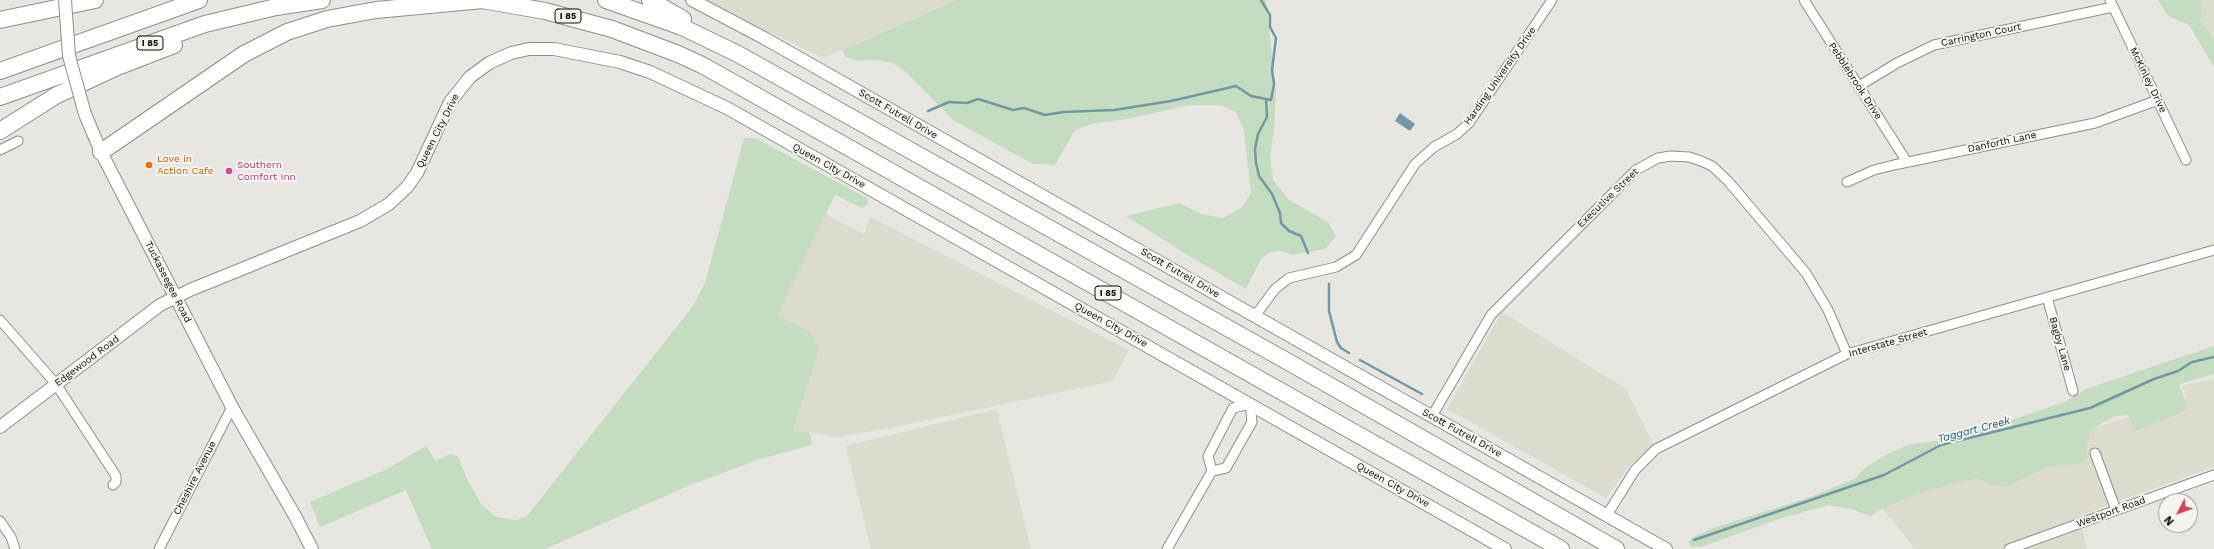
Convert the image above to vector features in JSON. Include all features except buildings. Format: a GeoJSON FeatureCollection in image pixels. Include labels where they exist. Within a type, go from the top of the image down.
{"type":"FeatureCollection","features":[{"type":"Feature","properties":{"kind":"highway"},"geometry":{"type":"LineString","coordinates":[[0,20],[95,0]]}},
{"type":"Feature","properties":{"kind":"highway","name":"I 85"},"geometry":{"type":"LineString","coordinates":[[0,71],[199,0]]}},
{"type":"Feature","properties":{"kind":"highway","name":"I 85"},"geometry":{"type":"LineString","coordinates":[[0,97],[205,24],[303,2],[322,0]]}},
{"type":"Feature","properties":{"kind":"highway"},"geometry":{"type":"LineString","coordinates":[[101,152],[244,54],[287,32],[327,19],[376,10],[483,0]]}},
{"type":"Feature","properties":{"kind":"highway","name":"I 85"},"geometry":{"type":"LineString","coordinates":[[483,0],[545,11],[612,29],[678,54],[708,68],[1561,549]]}},
{"type":"Feature","properties":{"kind":"highway"},"geometry":{"type":"LineString","coordinates":[[606,0],[682,27],[738,54],[1285,360],[1616,549]]}},
{"type":"Feature","properties":{"kind":"highway"},"geometry":{"type":"LineString","coordinates":[[650,0],[697,27],[738,54]]}},
{"type":"Feature","properties":{"kind":"highway"},"geometry":{"type":"LineString","coordinates":[[0,131],[57,95],[117,68],[187,40],[303,2]]}},
{"type":"Feature","properties":{"kind":"street","name":"Tuckaseegee Road"},"geometry":{"type":"LineString","coordinates":[[65,0],[69,56],[85,114],[101,152],[232,407],[295,516],[312,549]]}},
{"type":"Feature","properties":{"kind":"street","name":"Scott Futrell Drive"},"geometry":{"type":"LineString","coordinates":[[692,0],[764,38],[1666,549]]}},
{"type":"Feature","properties":{"kind":"street","name":"Harding University Drive"},"geometry":{"type":"LineString","coordinates":[[1255,316],[1271,293],[1289,278],[1336,267],[1356,254],[1415,164],[1434,147],[1457,134],[1469,123],[1552,0]]}},
{"type":"Feature","properties":{"kind":"street","name":"Pebblebrook Drive"},"geometry":{"type":"LineString","coordinates":[[1804,0],[1907,162]]}},
{"type":"Feature","properties":{"kind":"street","name":"Carrington Court"},"geometry":{"type":"LineString","coordinates":[[1859,86],[1896,63],[1934,45],[2111,4]]}},
{"type":"Feature","properties":{"kind":"street","name":"McKinley Drive"},"geometry":{"type":"LineString","coordinates":[[2111,4],[2186,160]]}},
{"type":"Feature","properties":{"kind":"street","name":"Queen City Drive"},"geometry":{"type":"LineString","coordinates":[[176,297],[379,211],[398,197],[416,175],[450,102],[470,77],[489,63],[511,53],[529,49],[554,49],[620,62],[650,72],[687,88],[900,205],[1505,549]]}},
{"type":"Feature","properties":{"kind":"street","name":"Danforth Lane"},"geometry":{"type":"LineString","coordinates":[[1847,182],[1874,170],[1907,162],[2095,123],[2158,100]]}},
{"type":"Feature","properties":{"kind":"street"},"geometry":{"type":"LineString","coordinates":[[0,150],[18,141]]}},
{"type":"Feature","properties":{"kind":"street","name":"Executive Street"},"geometry":{"type":"LineString","coordinates":[[1432,416],[1491,314],[1636,170],[1658,158],[1671,156],[1683,156],[1701,161],[1712,166],[1728,181],[1806,273],[1828,310],[1847,354]]}},
{"type":"Feature","properties":{"kind":"street","name":"Interstate Street"},"geometry":{"type":"LineString","coordinates":[[1607,515],[1635,470],[1656,449],[1847,354],[2214,250]]}},
{"type":"Feature","properties":{"kind":"street","name":"Edgewood Road"},"geometry":{"type":"LineString","coordinates":[[0,427],[160,305],[176,297]]}},
{"type":"Feature","properties":{"kind":"street","name":"Bagby Lane"},"geometry":{"type":"LineString","coordinates":[[2047,297],[2073,391]]}},
{"type":"Feature","properties":{"kind":"street"},"geometry":{"type":"LineString","coordinates":[[0,320],[56,384],[116,476],[116,482],[113,486]]}},
{"type":"Feature","properties":{"kind":"street"},"geometry":{"type":"LineString","coordinates":[[1167,549],[1212,471],[1208,456],[1233,408],[1250,404],[1252,422],[1226,468],[1212,471]]}},
{"type":"Feature","properties":{"kind":"street","name":"Cheshire Avenue"},"geometry":{"type":"LineString","coordinates":[[159,549],[232,407]]}},
{"type":"Feature","properties":{"kind":"street"},"geometry":{"type":"LineString","coordinates":[[2095,453],[2116,510]]}},
{"type":"Feature","properties":{"kind":"street","name":"Westport Road"},"geometry":{"type":"LineString","coordinates":[[2009,549],[2214,475]]}},
{"type":"Feature","properties":{"kind":"street"},"geometry":{"type":"LineString","coordinates":[[0,521],[11,537],[15,549]]}},
{"type":"Feature","properties":{"kind":"shaded area"},"geometry":{"type":"Polygon","coordinates":[[[705,0],[957,0],[823,58],[705,0]]]}},
{"type":"Feature","properties":{"kind":"shaded area"},"geometry":{"type":"Polygon","coordinates":[[[2179,0],[2214,0],[2214,67],[2197,35],[2179,0]]]}},
{"type":"Feature","properties":{"kind":"shaded area"},"geometry":{"type":"Polygon","coordinates":[[[825,214],[864,234],[870,217],[1129,350],[1113,381],[890,428],[838,437],[793,430],[820,348],[777,316],[825,214]]]}},
{"type":"Feature","properties":{"kind":"shaded area"},"geometry":{"type":"Polygon","coordinates":[[[1502,312],[1626,389],[1654,445],[1629,466],[1606,498],[1447,409],[1502,312]]]}},
{"type":"Feature","properties":{"kind":"shaded area"},"geometry":{"type":"Polygon","coordinates":[[[2214,379],[2214,467],[2102,507],[2079,517],[2087,549],[1915,549],[1879,504],[2076,434],[2186,398],[2182,386],[2214,379]]]}},
{"type":"Feature","properties":{"kind":"shaded area"},"geometry":{"type":"Polygon","coordinates":[[[997,409],[1031,549],[871,549],[846,446],[997,409]]]}},
{"type":"Feature","properties":{"kind":"green space"},"geometry":{"type":"Polygon","coordinates":[[[957,0],[1266,0],[1276,93],[1274,130],[1270,156],[1273,180],[1289,200],[1328,222],[1336,236],[1325,249],[1292,255],[1281,251],[1270,252],[1261,259],[1246,289],[1189,256],[1126,216],[1179,203],[1201,214],[1223,218],[1242,207],[1251,193],[1244,131],[1236,112],[1220,105],[1190,105],[1127,119],[1092,124],[1075,130],[1055,165],[1033,164],[953,120],[907,73],[893,63],[877,60],[858,61],[846,57],[842,50],[957,0]]]}},
{"type":"Feature","properties":{"kind":"green space"},"geometry":{"type":"Polygon","coordinates":[[[2158,0],[2202,0],[2200,20],[2214,40],[2214,67],[2189,25],[2168,16],[2158,0]]]}},
{"type":"Feature","properties":{"kind":"green space"},"geometry":{"type":"Polygon","coordinates":[[[744,138],[755,138],[867,198],[868,204],[862,208],[835,195],[777,316],[810,332],[820,348],[793,430],[809,432],[812,445],[760,459],[688,486],[545,549],[432,549],[406,490],[320,527],[310,502],[387,469],[426,446],[436,461],[450,454],[458,456],[467,479],[481,504],[496,517],[516,520],[527,516],[693,306],[705,283],[744,138]]]}},
{"type":"Feature","properties":{"kind":"green space"},"geometry":{"type":"Polygon","coordinates":[[[2214,346],[2214,374],[2179,384],[2188,410],[2135,431],[2128,415],[2115,416],[2100,424],[2089,433],[2086,458],[2078,465],[2050,466],[2005,487],[1992,485],[1978,478],[1947,485],[1912,496],[1876,512],[1871,517],[1852,509],[1829,505],[1779,519],[1701,547],[1691,547],[1688,542],[1693,537],[1713,528],[1810,497],[1854,479],[1866,467],[1889,453],[1911,444],[1945,440],[2000,424],[2067,401],[2086,389],[2214,346]]]}},
{"type":"Feature","properties":{"kind":"water"},"geometry":{"type":"Polygon","coordinates":[[[1400,113],[1415,124],[1410,131],[1395,121],[1400,113]]]}},
{"type":"Feature","properties":{"kind":"waterway"},"geometry":{"type":"LineString","coordinates":[[928,111],[949,102],[967,103],[978,99],[1013,110],[1024,108],[1045,115],[1063,112],[1114,110],[1171,101],[1236,86],[1251,96],[1271,100],[1274,84],[1272,70],[1276,38],[1270,27],[1270,15],[1261,0]]}},
{"type":"Feature","properties":{"kind":"waterway"},"geometry":{"type":"LineString","coordinates":[[1266,99],[1267,117],[1258,134],[1255,149],[1259,176],[1272,194],[1280,213],[1281,223],[1289,231],[1301,236],[1308,253]]}},
{"type":"Feature","properties":{"kind":"waterway"},"geometry":{"type":"LineString","coordinates":[[1329,284],[1329,311],[1337,342],[1341,348],[1349,353]]}},
{"type":"Feature","properties":{"kind":"waterway","name":"Taggart Creek"},"geometry":{"type":"LineString","coordinates":[[1694,540],[1884,475],[1941,445],[2090,408],[2154,379],[2178,371],[2192,362],[2214,357]]}},
{"type":"Feature","properties":{"kind":"waterway"},"geometry":{"type":"LineString","coordinates":[[1360,360],[1422,394]]}},
{"type":"Feature","properties":{"kind":"place","name":"Love in Action Cafe"},"geometry":{"type":"Point","coordinates":[149,165]}},
{"type":"Feature","properties":{"kind":"place","name":"Southern Comfort Inn"},"geometry":{"type":"Point","coordinates":[229,171]}}]}
